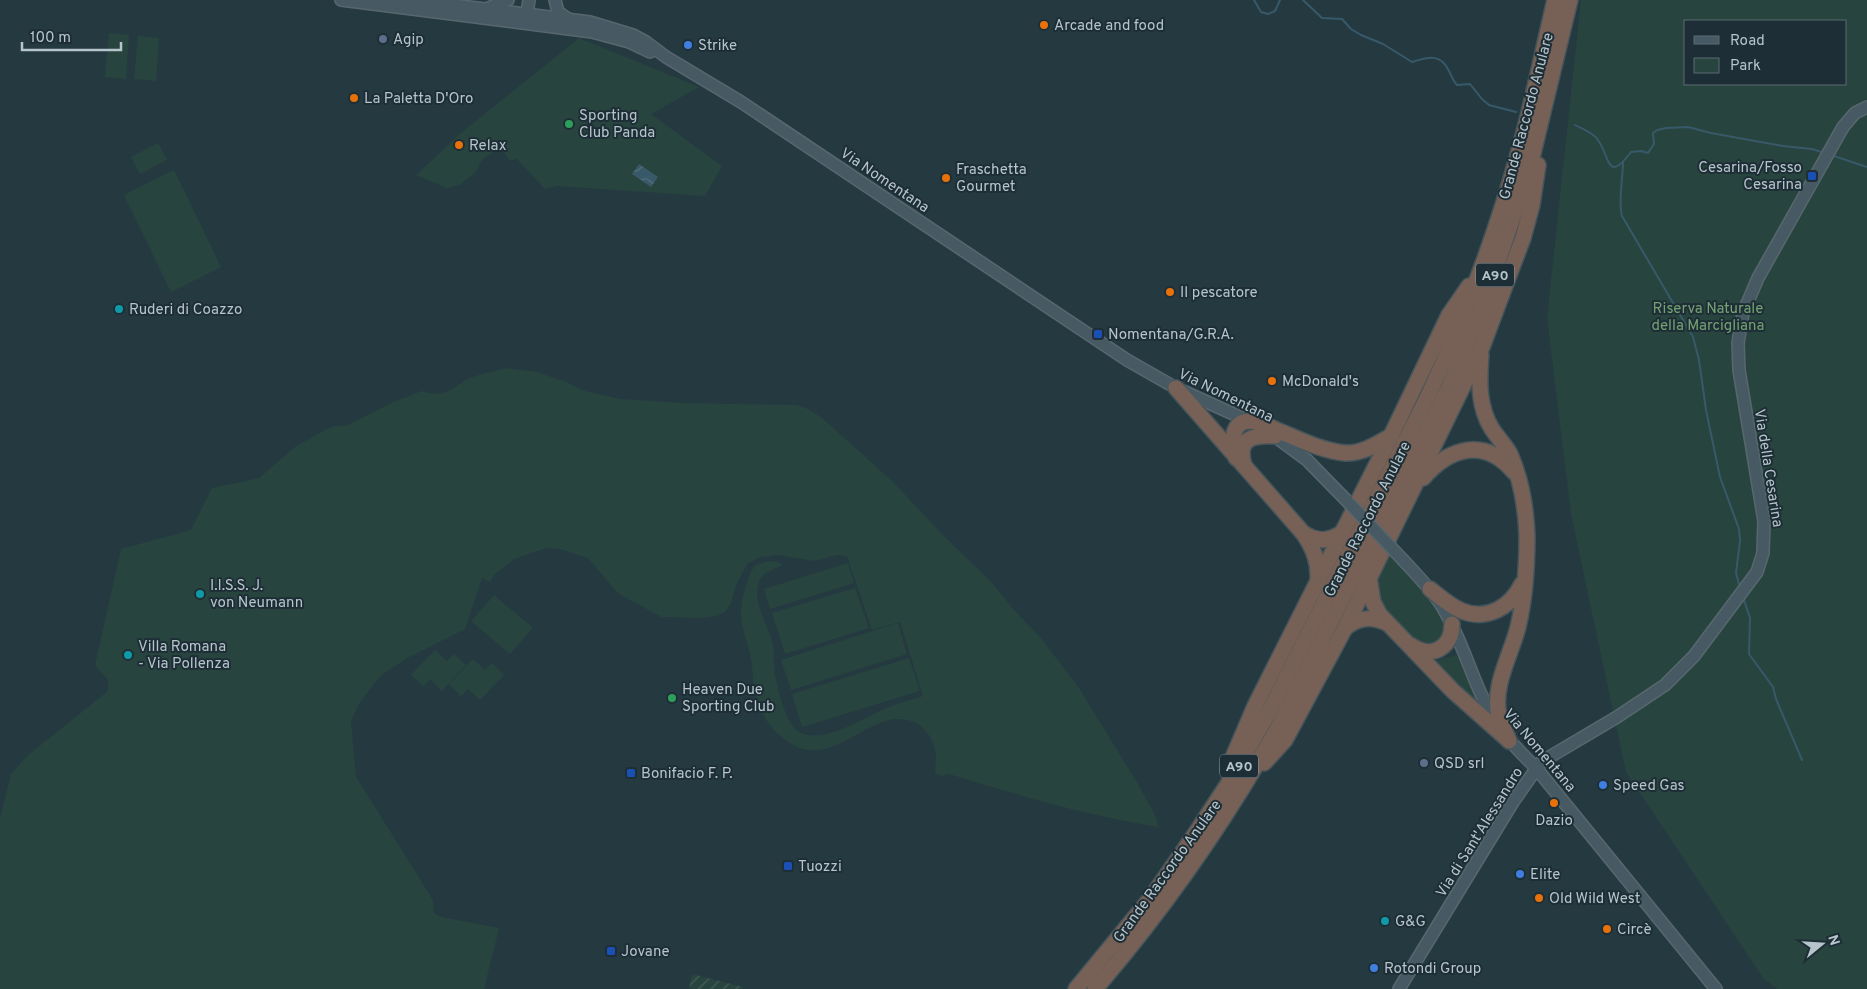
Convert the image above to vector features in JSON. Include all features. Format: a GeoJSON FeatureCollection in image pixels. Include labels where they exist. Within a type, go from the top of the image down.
{"type":"FeatureCollection","features":[{"type":"Feature","properties":{"kind":"highway","name":"Grande Raccordo Anulare"},"geometry":{"type":"LineString","coordinates":[[1076,989],[1151,898],[1214,807],[1257,734],[1375,504],[1448,354],[1482,267],[1520,150],[1555,0]]}},
{"type":"Feature","properties":{"kind":"highway","name":"Grande Raccordo Anulare"},"geometry":{"type":"LineString","coordinates":[[1095,989],[1169,898],[1248,781],[1307,669],[1449,387],[1493,281],[1529,170],[1570,0]]}},
{"type":"Feature","properties":{"kind":"highway"},"geometry":{"type":"LineString","coordinates":[[1248,781],[1285,740],[1344,628],[1482,347],[1515,261],[1528,220],[1539,159],[1544,113]]}},
{"type":"Feature","properties":{"kind":"highway"},"geometry":{"type":"LineString","coordinates":[[1214,807],[1255,706],[1392,436],[1449,315],[1482,267]]}},
{"type":"Feature","properties":{"kind":"highway"},"geometry":{"type":"LineString","coordinates":[[1482,347],[1479,379],[1484,411],[1493,430],[1508,452],[1518,478],[1526,523],[1525,570],[1518,626],[1498,695],[1499,716],[1509,741]]}},
{"type":"Feature","properties":{"kind":"highway"},"geometry":{"type":"LineString","coordinates":[[1176,388],[1303,534],[1316,557],[1318,583]]}},
{"type":"Feature","properties":{"kind":"highway"},"geometry":{"type":"LineString","coordinates":[[1241,464],[1233,440],[1234,433],[1239,425],[1249,421],[1263,424],[1320,447],[1341,452],[1365,450],[1392,436]]}},
{"type":"Feature","properties":{"kind":"highway"},"geometry":{"type":"LineString","coordinates":[[1241,464],[1245,442],[1259,435],[1275,436]]}},
{"type":"Feature","properties":{"kind":"highway"},"geometry":{"type":"LineString","coordinates":[[1412,490],[1437,464],[1453,454],[1467,450],[1480,450],[1499,458],[1518,478]]}},
{"type":"Feature","properties":{"kind":"highway"},"geometry":{"type":"LineString","coordinates":[[1303,534],[1313,539],[1325,540],[1336,537],[1343,532]]}},
{"type":"Feature","properties":{"kind":"highway"},"geometry":{"type":"LineString","coordinates":[[1430,589],[1444,601],[1460,610],[1476,615],[1488,613],[1499,609],[1511,601],[1520,588],[1525,570]]}},
{"type":"Feature","properties":{"kind":"highway"},"geometry":{"type":"LineString","coordinates":[[1369,578],[1372,602],[1387,623],[1453,691],[1509,741]]}},
{"type":"Feature","properties":{"kind":"highway"},"geometry":{"type":"LineString","coordinates":[[1344,628],[1352,622],[1365,618],[1377,619],[1387,623]]}},
{"type":"Feature","properties":{"kind":"highway"},"geometry":{"type":"LineString","coordinates":[[1410,646],[1423,652],[1433,652],[1440,649],[1450,636],[1452,624]]}},
{"type":"Feature","properties":{"kind":"main road","name":"Via Nomentana"},"geometry":{"type":"LineString","coordinates":[[341,0],[598,24],[628,32],[646,42],[666,58]]}},
{"type":"Feature","properties":{"kind":"main road"},"geometry":{"type":"LineString","coordinates":[[484,9],[508,0]]}},
{"type":"Feature","properties":{"kind":"main road"},"geometry":{"type":"LineString","coordinates":[[526,18],[529,0]]}},
{"type":"Feature","properties":{"kind":"main road"},"geometry":{"type":"LineString","coordinates":[[555,0],[558,12],[570,20]]}},
{"type":"Feature","properties":{"kind":"main road","name":"Via Nomentana"},"geometry":{"type":"LineString","coordinates":[[384,5],[419,2],[484,9],[602,34],[629,42],[666,58],[741,102],[1118,354],[1176,388],[1249,421],[1275,436],[1311,464],[1430,589],[1452,624],[1486,706],[1509,741],[1536,768],[1716,989]]}},
{"type":"Feature","properties":{"kind":"main road","name":"Via della Cesarina"},"geometry":{"type":"LineString","coordinates":[[1536,768],[1541,762],[1617,717],[1665,685],[1694,656],[1748,585],[1761,562],[1764,547],[1764,521],[1739,370],[1738,343],[1740,325],[1747,302],[1758,278],[1843,127],[1855,113],[1867,107]]}},
{"type":"Feature","properties":{"kind":"main road","name":"Via di Sant'Alessandro"},"geometry":{"type":"LineString","coordinates":[[1399,989],[1513,802],[1536,768]]}},
{"type":"Feature","properties":{"kind":"green space","name":"Riserva Naturale della Marcigliana"},"geometry":{"type":"Polygon","coordinates":[[[1581,0],[1867,0],[1867,989],[1777,989],[1763,978],[1626,772],[1571,514],[1547,318],[1581,0]]]}},
{"type":"Feature","properties":{"kind":"green space"},"geometry":{"type":"Polygon","coordinates":[[[109,33],[129,35],[126,79],[105,77],[109,33]]]}},
{"type":"Feature","properties":{"kind":"green space"},"geometry":{"type":"Polygon","coordinates":[[[138,36],[159,38],[156,81],[134,79],[138,36]]]}},
{"type":"Feature","properties":{"kind":"green space","name":"Sporting Club Panda"},"geometry":{"type":"Polygon","coordinates":[[[579,38],[699,87],[651,114],[722,166],[705,196],[557,186],[545,189],[517,159],[510,161],[500,147],[482,160],[475,173],[459,185],[447,188],[416,175],[461,133],[579,38]]]}},
{"type":"Feature","properties":{"kind":"green space"},"geometry":{"type":"Polygon","coordinates":[[[158,143],[167,160],[140,174],[131,157],[158,143]]]}},
{"type":"Feature","properties":{"kind":"green space"},"geometry":{"type":"Polygon","coordinates":[[[174,170],[221,267],[171,292],[124,195],[174,170]]]}},
{"type":"Feature","properties":{"kind":"green space"},"geometry":{"type":"Polygon","coordinates":[[[507,368],[537,372],[585,391],[620,399],[680,403],[797,405],[821,417],[893,482],[993,584],[1014,610],[1040,637],[1079,688],[1138,784],[1154,813],[1159,827],[1079,811],[949,774],[942,776],[935,773],[936,753],[928,733],[916,723],[902,719],[889,720],[837,745],[823,749],[809,750],[800,748],[778,733],[761,711],[756,697],[749,649],[741,619],[742,602],[749,577],[754,566],[765,562],[776,561],[783,565],[763,576],[757,589],[757,597],[773,644],[774,667],[779,694],[786,714],[795,729],[801,733],[811,735],[833,732],[891,706],[923,696],[900,622],[872,630],[847,556],[837,555],[814,561],[779,555],[760,557],[747,564],[736,585],[731,603],[725,612],[716,616],[701,618],[662,617],[616,591],[588,558],[560,549],[546,548],[514,559],[494,575],[490,582],[482,578],[465,629],[409,657],[383,674],[358,705],[351,722],[356,777],[433,900],[434,913],[441,917],[499,928],[484,989],[0,989],[0,819],[11,774],[27,756],[108,691],[108,680],[95,665],[121,549],[191,530],[212,488],[259,478],[295,447],[325,430],[335,426],[346,426],[389,404],[422,391],[438,394],[444,393],[473,377],[507,368]]]}},
{"type":"Feature","properties":{"kind":"green space"},"geometry":{"type":"Polygon","coordinates":[[[1389,551],[1420,588],[1441,618],[1446,629],[1440,645],[1419,645],[1386,614],[1374,585],[1389,551]]]}},
{"type":"Feature","properties":{"kind":"green space"},"geometry":{"type":"Polygon","coordinates":[[[848,563],[854,583],[770,609],[764,589],[848,563]]]}},
{"type":"Feature","properties":{"kind":"green space"},"geometry":{"type":"Polygon","coordinates":[[[855,588],[869,628],[785,654],[772,613],[855,588]]]}},
{"type":"Feature","properties":{"kind":"green space"},"geometry":{"type":"Polygon","coordinates":[[[494,595],[533,628],[510,654],[471,621],[494,595]]]}},
{"type":"Feature","properties":{"kind":"green space"},"geometry":{"type":"Polygon","coordinates":[[[898,623],[907,654],[791,690],[781,660],[898,623]]]}},
{"type":"Feature","properties":{"kind":"green space"},"geometry":{"type":"Polygon","coordinates":[[[435,650],[447,661],[454,654],[466,665],[442,691],[430,679],[423,686],[411,675],[435,650]]]}},
{"type":"Feature","properties":{"kind":"green space"},"geometry":{"type":"Polygon","coordinates":[[[1457,655],[1479,707],[1430,662],[1457,655]]]}},
{"type":"Feature","properties":{"kind":"green space"},"geometry":{"type":"Polygon","coordinates":[[[909,658],[920,691],[802,727],[792,694],[909,658]]]}},
{"type":"Feature","properties":{"kind":"green space"},"geometry":{"type":"Polygon","coordinates":[[[473,659],[485,670],[492,663],[504,675],[480,700],[468,689],[461,696],[449,684],[473,659]]]}},
{"type":"Feature","properties":{"kind":"green space"},"geometry":{"type":"Polygon","coordinates":[[[692,974],[743,987],[743,989],[689,989],[692,974]]]}},
{"type":"Feature","properties":{"kind":"water"},"geometry":{"type":"Polygon","coordinates":[[[639,164],[658,177],[651,187],[632,174],[639,164]]]}},
{"type":"Feature","properties":{"kind":"waterway"},"geometry":{"type":"LineString","coordinates":[[1254,0],[1261,12],[1268,14],[1275,11],[1280,0]]}},
{"type":"Feature","properties":{"kind":"waterway"},"geometry":{"type":"LineString","coordinates":[[1303,0],[1322,18],[1342,19],[1351,29],[1383,44],[1412,62],[1429,58],[1442,61],[1457,85],[1470,84],[1489,105],[1516,112]]}},
{"type":"Feature","properties":{"kind":"waterway"},"geometry":{"type":"LineString","coordinates":[[1575,125],[1591,133],[1596,138],[1607,160],[1613,167],[1617,166],[1631,152],[1641,151],[1648,153],[1654,144],[1653,133],[1666,128],[1688,127],[1711,133],[1783,146],[1812,149],[1825,153]]}},
{"type":"Feature","properties":{"kind":"waterway"},"geometry":{"type":"LineString","coordinates":[[1831,155],[1867,167]]}},
{"type":"Feature","properties":{"kind":"waterway"},"geometry":{"type":"LineString","coordinates":[[1623,162],[1622,216],[1693,337],[1699,360],[1706,410],[1720,477],[1739,529],[1740,541],[1736,573],[1740,588]]}},
{"type":"Feature","properties":{"kind":"waterway"},"geometry":{"type":"LineString","coordinates":[[1743,597],[1750,618],[1749,654],[1773,687],[1776,699],[1802,760]]}},
{"type":"Feature","properties":{"kind":"place","name":"Arcade and food"},"geometry":{"type":"Point","coordinates":[1044,25]}},
{"type":"Feature","properties":{"kind":"place","name":"Agip"},"geometry":{"type":"Point","coordinates":[383,39]}},
{"type":"Feature","properties":{"kind":"place","name":"Strike"},"geometry":{"type":"Point","coordinates":[688,45]}},
{"type":"Feature","properties":{"kind":"place","name":"La Paletta D'Oro"},"geometry":{"type":"Point","coordinates":[354,98]}},
{"type":"Feature","properties":{"kind":"place","name":"Sporting Club Panda"},"geometry":{"type":"Point","coordinates":[569,124]}},
{"type":"Feature","properties":{"kind":"place","name":"Relax"},"geometry":{"type":"Point","coordinates":[459,145]}},
{"type":"Feature","properties":{"kind":"place","name":"Cesarina/Fosso Cesarina"},"geometry":{"type":"Point","coordinates":[1812,176]}},
{"type":"Feature","properties":{"kind":"place","name":"Fraschetta Gourmet"},"geometry":{"type":"Point","coordinates":[946,178]}},
{"type":"Feature","properties":{"kind":"place","name":"Il pescatore"},"geometry":{"type":"Point","coordinates":[1170,292]}},
{"type":"Feature","properties":{"kind":"place","name":"Ruderi di Coazzo"},"geometry":{"type":"Point","coordinates":[119,309]}},
{"type":"Feature","properties":{"kind":"place","name":"Nomentana/G.R.A."},"geometry":{"type":"Point","coordinates":[1098,334]}},
{"type":"Feature","properties":{"kind":"place","name":"McDonald's"},"geometry":{"type":"Point","coordinates":[1272,381]}},
{"type":"Feature","properties":{"kind":"place","name":"I.I.S.S. J. von Neumann"},"geometry":{"type":"Point","coordinates":[200,594]}},
{"type":"Feature","properties":{"kind":"place","name":"Villa Romana - Via Pollenza"},"geometry":{"type":"Point","coordinates":[128,655]}},
{"type":"Feature","properties":{"kind":"place","name":"Heaven Due Sporting Club"},"geometry":{"type":"Point","coordinates":[672,698]}},
{"type":"Feature","properties":{"kind":"place","name":"QSD srl"},"geometry":{"type":"Point","coordinates":[1424,763]}},
{"type":"Feature","properties":{"kind":"place","name":"Bonifacio F. P."},"geometry":{"type":"Point","coordinates":[631,773]}},
{"type":"Feature","properties":{"kind":"place","name":"Speed Gas"},"geometry":{"type":"Point","coordinates":[1603,785]}},
{"type":"Feature","properties":{"kind":"place","name":"Dazio"},"geometry":{"type":"Point","coordinates":[1554,803]}},
{"type":"Feature","properties":{"kind":"place","name":"Tuozzi"},"geometry":{"type":"Point","coordinates":[788,866]}},
{"type":"Feature","properties":{"kind":"place","name":"Elite"},"geometry":{"type":"Point","coordinates":[1520,874]}},
{"type":"Feature","properties":{"kind":"place","name":"Old Wild West"},"geometry":{"type":"Point","coordinates":[1539,898]}},
{"type":"Feature","properties":{"kind":"place","name":"G&G"},"geometry":{"type":"Point","coordinates":[1385,921]}},
{"type":"Feature","properties":{"kind":"place","name":"Circè"},"geometry":{"type":"Point","coordinates":[1607,929]}},
{"type":"Feature","properties":{"kind":"place","name":"Jovane"},"geometry":{"type":"Point","coordinates":[611,951]}},
{"type":"Feature","properties":{"kind":"place","name":"Rotondi Group"},"geometry":{"type":"Point","coordinates":[1374,968]}}]}
